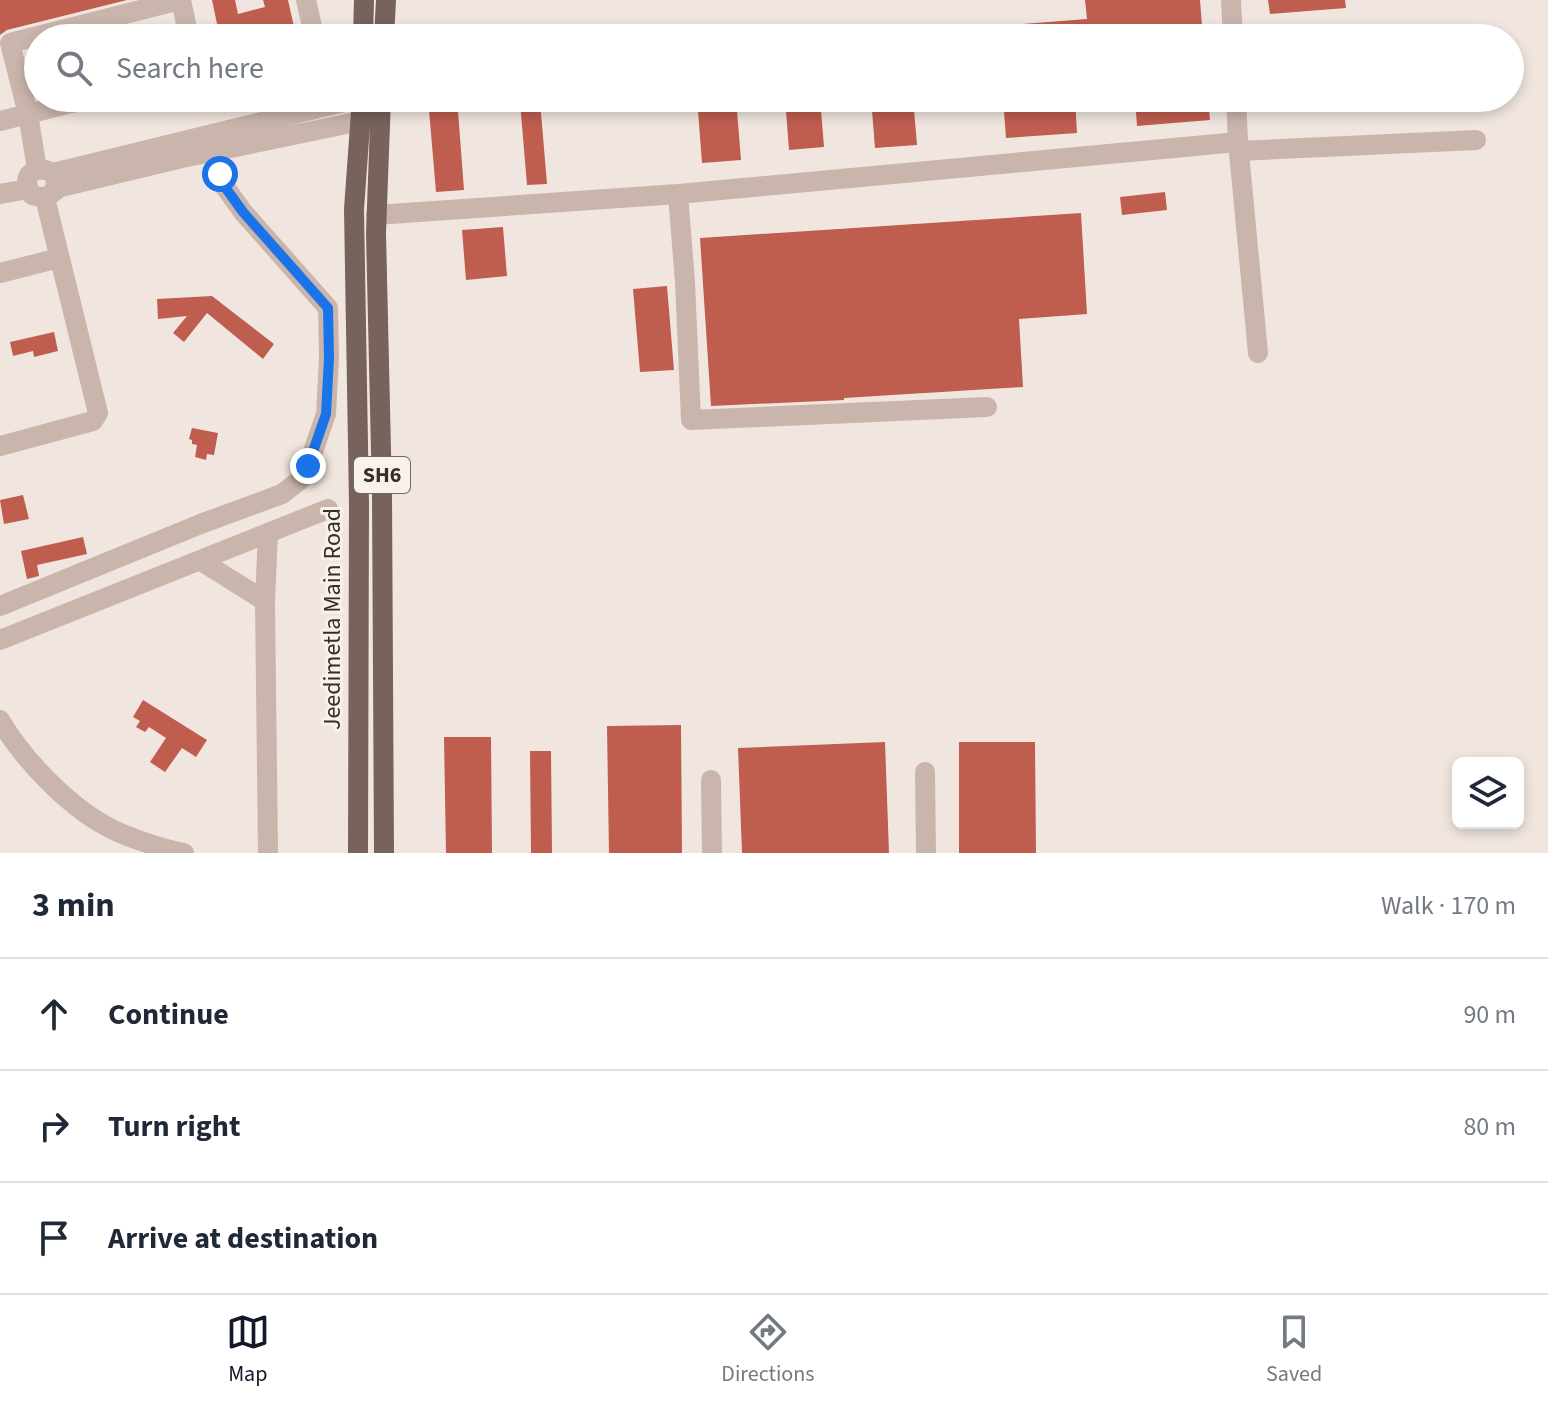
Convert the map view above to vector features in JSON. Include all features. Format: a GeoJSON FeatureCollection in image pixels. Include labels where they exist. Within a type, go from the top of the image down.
{"type":"FeatureCollection","features":[{"type":"Feature","properties":{"kind":"main road"},"geometry":{"type":"LineString","coordinates":[[363,24],[364,0]]}},
{"type":"Feature","properties":{"kind":"main road"},"geometry":{"type":"LineString","coordinates":[[385,24],[386,0]]}},
{"type":"Feature","properties":{"kind":"main road","name":"Jeedimetla Main Road"},"geometry":{"type":"LineString","coordinates":[[358,853],[359,504],[354,209],[361,112]]}},
{"type":"Feature","properties":{"kind":"main road","name":"Jeedimetla Main Road"},"geometry":{"type":"LineString","coordinates":[[380,112],[376,215],[382,494],[384,853]]}},
{"type":"Feature","properties":{"kind":"street"},"geometry":{"type":"LineString","coordinates":[[85,24],[180,0],[186,24]]}},
{"type":"Feature","properties":{"kind":"street"},"geometry":{"type":"LineString","coordinates":[[306,0],[311,24]]}},
{"type":"Feature","properties":{"kind":"street"},"geometry":{"type":"LineString","coordinates":[[1231,0],[1232,24]]}},
{"type":"Feature","properties":{"kind":"street"},"geometry":{"type":"LineString","coordinates":[[5,44],[24,102]]}},
{"type":"Feature","properties":{"kind":"street"},"geometry":{"type":"LineString","coordinates":[[0,121],[36,112]]}},
{"type":"Feature","properties":{"kind":"street"},"geometry":{"type":"LineString","coordinates":[[0,194],[309,112]]}},
{"type":"Feature","properties":{"kind":"street"},"geometry":{"type":"LineString","coordinates":[[1237,112],[1258,353]]}},
{"type":"Feature","properties":{"kind":"street"},"geometry":{"type":"LineString","coordinates":[[0,446],[93,421],[98,413],[59,258],[28,114]]}},
{"type":"Feature","properties":{"kind":"street"},"geometry":{"type":"LineString","coordinates":[[44,183],[361,121]]}},
{"type":"Feature","properties":{"kind":"street"},"geometry":{"type":"LineString","coordinates":[[376,215],[678,194],[1239,146],[1476,140]]}},
{"type":"Feature","properties":{"kind":"street"},"geometry":{"type":"LineString","coordinates":[[0,606],[282,494],[300,480],[308,466],[326,414],[328,308],[243,212],[225,187],[214,151]]}},
{"type":"Feature","properties":{"kind":"street"},"geometry":{"type":"LineString","coordinates":[[678,194],[691,420],[987,407]]}},
{"type":"Feature","properties":{"kind":"street"},"geometry":{"type":"LineString","coordinates":[[0,273],[59,258]]}},
{"type":"Feature","properties":{"kind":"street"},"geometry":{"type":"LineString","coordinates":[[0,640],[328,509]]}},
{"type":"Feature","properties":{"kind":"street"},"geometry":{"type":"LineString","coordinates":[[268,533],[265,601],[268,853]]}},
{"type":"Feature","properties":{"kind":"street"},"geometry":{"type":"LineString","coordinates":[[201,561],[265,601]]}},
{"type":"Feature","properties":{"kind":"street"},"geometry":{"type":"LineString","coordinates":[[0,720],[27,758],[78,807],[106,826],[184,853]]}},
{"type":"Feature","properties":{"kind":"street"},"geometry":{"type":"LineString","coordinates":[[925,772],[926,853]]}},
{"type":"Feature","properties":{"kind":"street"},"geometry":{"type":"LineString","coordinates":[[711,780],[712,853]]}},
{"type":"Feature","properties":{"kind":"building"},"geometry":{"type":"Polygon","coordinates":[[[0,0],[127,0],[24,24],[0,35],[0,0]]]}},
{"type":"Feature","properties":{"kind":"building"},"geometry":{"type":"Polygon","coordinates":[[[212,0],[235,0],[238,14],[265,7],[263,0],[288,0],[293,24],[217,24],[212,0]]]}},
{"type":"Feature","properties":{"kind":"building"},"geometry":{"type":"Polygon","coordinates":[[[1085,0],[1200,0],[1202,24],[1023,24],[1087,19],[1085,0]]]}},
{"type":"Feature","properties":{"kind":"building"},"geometry":{"type":"Polygon","coordinates":[[[1268,0],[1345,0],[1346,8],[1270,14],[1268,0]]]}},
{"type":"Feature","properties":{"kind":"building"},"geometry":{"type":"Polygon","coordinates":[[[429,112],[458,112],[464,190],[436,192],[429,112]]]}},
{"type":"Feature","properties":{"kind":"building"},"geometry":{"type":"Polygon","coordinates":[[[521,112],[541,112],[547,184],[527,185],[521,112]]]}},
{"type":"Feature","properties":{"kind":"building"},"geometry":{"type":"Polygon","coordinates":[[[698,112],[737,112],[741,160],[702,163],[698,112]]]}},
{"type":"Feature","properties":{"kind":"building"},"geometry":{"type":"Polygon","coordinates":[[[786,112],[821,112],[824,147],[789,150],[786,112]]]}},
{"type":"Feature","properties":{"kind":"building"},"geometry":{"type":"Polygon","coordinates":[[[872,112],[914,112],[917,145],[875,148],[872,112]]]}},
{"type":"Feature","properties":{"kind":"building"},"geometry":{"type":"Polygon","coordinates":[[[1004,112],[1076,112],[1077,133],[1006,138],[1004,112]]]}},
{"type":"Feature","properties":{"kind":"building"},"geometry":{"type":"Polygon","coordinates":[[[1136,112],[1209,112],[1210,120],[1137,126],[1136,112]]]}},
{"type":"Feature","properties":{"kind":"building"},"geometry":{"type":"Polygon","coordinates":[[[1165,192],[1167,210],[1122,215],[1120,197],[1165,192]]]}},
{"type":"Feature","properties":{"kind":"building"},"geometry":{"type":"Polygon","coordinates":[[[1081,213],[1087,314],[1019,319],[1023,387],[711,406],[700,238],[1081,213]]]}},
{"type":"Feature","properties":{"kind":"building"},"geometry":{"type":"Polygon","coordinates":[[[503,227],[507,276],[466,280],[462,230],[503,227]]]}},
{"type":"Feature","properties":{"kind":"building"},"geometry":{"type":"Polygon","coordinates":[[[667,286],[674,370],[640,372],[633,289],[667,286]]]}},
{"type":"Feature","properties":{"kind":"building"},"geometry":{"type":"Polygon","coordinates":[[[212,296],[274,344],[263,359],[207,313],[184,342],[173,333],[187,316],[158,319],[157,299],[212,296]]]}},
{"type":"Feature","properties":{"kind":"building"},"geometry":{"type":"Polygon","coordinates":[[[54,332],[58,351],[34,357],[33,351],[13,356],[10,342],[54,332]]]}},
{"type":"Feature","properties":{"kind":"building"},"geometry":{"type":"Polygon","coordinates":[[[192,428],[218,433],[214,455],[207,454],[206,460],[195,457],[197,445],[189,439],[192,428]]]}},
{"type":"Feature","properties":{"kind":"building"},"geometry":{"type":"Polygon","coordinates":[[[23,495],[29,519],[4,524],[0,500],[23,495]]]}},
{"type":"Feature","properties":{"kind":"building"},"geometry":{"type":"Polygon","coordinates":[[[83,537],[87,554],[37,565],[39,576],[27,579],[21,551],[83,537]]]}},
{"type":"Feature","properties":{"kind":"building"},"geometry":{"type":"Polygon","coordinates":[[[143,700],[207,740],[196,757],[182,748],[165,772],[150,762],[166,738],[149,727],[145,732],[136,727],[140,721],[133,717],[143,700]]]}},
{"type":"Feature","properties":{"kind":"building"},"geometry":{"type":"Polygon","coordinates":[[[681,725],[682,853],[609,853],[607,726],[681,725]]]}},
{"type":"Feature","properties":{"kind":"building"},"geometry":{"type":"Polygon","coordinates":[[[444,737],[491,737],[492,853],[446,853],[444,737]]]}},
{"type":"Feature","properties":{"kind":"building"},"geometry":{"type":"Polygon","coordinates":[[[885,742],[889,853],[742,853],[738,748],[885,742]]]}},
{"type":"Feature","properties":{"kind":"building"},"geometry":{"type":"Polygon","coordinates":[[[959,742],[1035,742],[1036,853],[959,853],[959,742]]]}},
{"type":"Feature","properties":{"kind":"building"},"geometry":{"type":"Polygon","coordinates":[[[530,751],[551,751],[552,853],[531,853],[530,751]]]}},
{"type":"Feature","properties":{"kind":"route"},"geometry":{"type":"LineString","coordinates":[[220,174],[225,187],[243,212],[328,308],[326,414],[308,466]]}}]}
